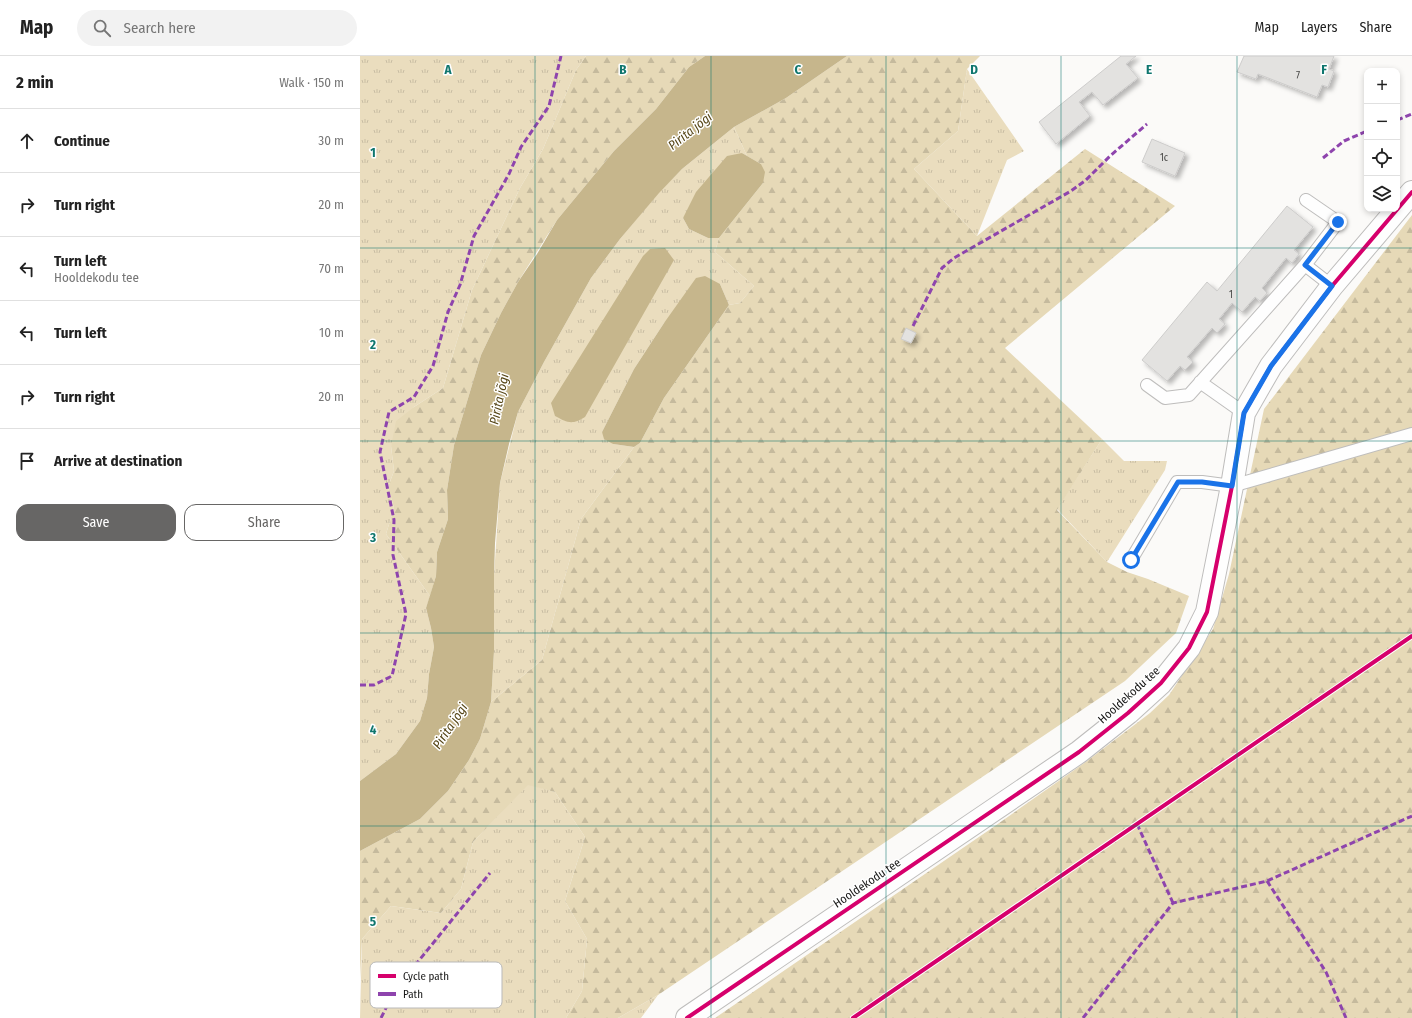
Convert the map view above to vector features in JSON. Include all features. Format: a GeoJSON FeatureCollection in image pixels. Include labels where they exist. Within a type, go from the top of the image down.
{"type":"FeatureCollection","features":[{"type":"Feature","properties":{"kind":"street","name":"Hooldekodu tee"},"geometry":{"type":"LineString","coordinates":[[686,1018],[1079,752],[1128,713],[1160,683],[1189,648],[1206,612],[1232,486],[1244,413],[1271,366],[1332,286],[1412,192]]}},
{"type":"Feature","properties":{"kind":"lane"},"geometry":{"type":"LineString","coordinates":[[1147,385],[1165,398],[1189,394],[1305,265],[1338,222],[1306,200]]}},
{"type":"Feature","properties":{"kind":"lane"},"geometry":{"type":"LineString","coordinates":[[1305,265],[1332,286]]}},
{"type":"Feature","properties":{"kind":"lane"},"geometry":{"type":"LineString","coordinates":[[1200,382],[1244,413]]}},
{"type":"Feature","properties":{"kind":"lane"},"geometry":{"type":"LineString","coordinates":[[1131,560],[1178,482],[1202,482],[1232,486],[1412,434]]}},
{"type":"Feature","properties":{"kind":"green space"},"geometry":{"type":"Polygon","coordinates":[[[360,56],[586,56],[576,70],[543,149],[520,188],[472,290],[443,388],[414,407],[391,446],[394,471],[388,487],[394,508],[386,534],[430,596],[426,608],[434,647],[429,674],[427,698],[420,721],[396,754],[360,781],[360,56]]]}},
{"type":"Feature","properties":{"kind":"green space"},"geometry":{"type":"Polygon","coordinates":[[[586,56],[705,56],[689,67],[656,109],[614,151],[557,220],[518,282],[501,313],[481,355],[454,445],[447,490],[448,519],[437,552],[436,576],[430,596],[386,534],[394,508],[388,487],[394,471],[391,446],[396,421],[443,388],[472,290],[520,188],[543,149],[576,70],[586,56]]]}},
{"type":"Feature","properties":{"kind":"green space"},"geometry":{"type":"Polygon","coordinates":[[[847,56],[980,56],[967,69],[958,131],[914,169],[977,236],[1085,149],[1175,206],[1005,348],[1102,439],[1057,510],[1107,562],[1127,572],[1189,596],[1176,633],[1125,681],[658,995],[618,1018],[566,1018],[582,991],[587,939],[565,901],[585,837],[555,792],[528,785],[473,842],[461,889],[441,913],[391,906],[362,939],[360,979],[360,851],[420,819],[448,791],[469,760],[480,739],[491,702],[542,660],[581,519],[634,447],[640,443],[664,398],[729,305],[740,303],[754,286],[715,252],[719,238],[763,183],[761,164],[747,156],[734,127],[786,98],[847,56]]]}},
{"type":"Feature","properties":{"kind":"green space"},"geometry":{"type":"Polygon","coordinates":[[[967,69],[1024,151],[1007,160],[977,236],[914,169],[958,131],[967,69]]]}},
{"type":"Feature","properties":{"kind":"green space"},"geometry":{"type":"Polygon","coordinates":[[[734,127],[747,156],[742,153],[683,218],[689,229],[708,238],[719,238],[715,252],[754,286],[740,303],[729,305],[720,284],[664,323],[634,369],[602,432],[613,444],[634,447],[581,519],[542,660],[491,702],[494,651],[494,576],[500,483],[518,412],[591,278],[620,239],[659,192],[682,169],[734,127]]]}},
{"type":"Feature","properties":{"kind":"green space"},"geometry":{"type":"Polygon","coordinates":[[[1412,215],[1412,1018],[715,1018],[1087,761],[1150,713],[1169,695],[1213,629],[1229,574],[1264,409],[1412,215]]]}},
{"type":"Feature","properties":{"kind":"green space"},"geometry":{"type":"Polygon","coordinates":[[[1102,439],[1124,461],[1167,461],[1165,470],[1107,562],[1057,509],[1102,439]]]}},
{"type":"Feature","properties":{"kind":"green space"},"geometry":{"type":"Polygon","coordinates":[[[528,784],[555,792],[585,837],[565,901],[587,939],[582,991],[566,1018],[360,1018],[362,939],[391,906],[441,913],[461,889],[473,842],[528,784]]]}},
{"type":"Feature","properties":{"kind":"green space"},"geometry":{"type":"Polygon","coordinates":[[[658,995],[641,1018],[618,1018],[658,995]]]}},
{"type":"Feature","properties":{"kind":"water","name":"Pirita jõgi"},"geometry":{"type":"Polygon","coordinates":[[[705,56],[847,56],[786,98],[734,127],[682,169],[659,193],[620,239],[591,278],[518,412],[509,444],[500,483],[495,543],[494,651],[491,702],[480,739],[469,760],[448,791],[420,819],[360,851],[360,781],[396,754],[420,721],[427,698],[429,674],[434,647],[426,608],[436,576],[437,552],[448,519],[447,490],[454,445],[481,355],[518,282],[557,220],[614,151],[656,109],[689,67],[705,56]]]}},
{"type":"Feature","properties":{"kind":"water"},"geometry":{"type":"Polygon","coordinates":[[[742,153],[761,164],[765,172],[763,183],[719,238],[708,238],[689,229],[683,218],[696,192],[727,156],[742,153]]]}},
{"type":"Feature","properties":{"kind":"water"},"geometry":{"type":"Polygon","coordinates":[[[665,248],[674,260],[585,417],[577,421],[570,422],[555,416],[551,403],[643,256],[650,249],[665,248]]]}},
{"type":"Feature","properties":{"kind":"water"},"geometry":{"type":"Polygon","coordinates":[[[705,276],[720,284],[729,305],[664,398],[640,443],[634,447],[613,444],[604,439],[602,432],[634,369],[696,278],[705,276]]]}},
{"type":"Feature","properties":{"kind":"building"},"geometry":{"type":"Polygon","coordinates":[[[1121,56],[1136,56],[1126,64],[1138,78],[1103,105],[1092,92],[1079,102],[1090,116],[1056,144],[1039,122],[1121,56]]]}},
{"type":"Feature","properties":{"kind":"building"},"geometry":{"type":"Polygon","coordinates":[[[1244,56],[1334,56],[1329,69],[1334,71],[1328,87],[1322,85],[1317,97],[1258,74],[1256,79],[1237,72],[1244,56]]]}},
{"type":"Feature","properties":{"kind":"building"},"geometry":{"type":"Polygon","coordinates":[[[1152,139],[1185,153],[1175,176],[1142,162],[1152,139]]]}},
{"type":"Feature","properties":{"kind":"building"},"geometry":{"type":"Polygon","coordinates":[[[1287,206],[1313,227],[1294,250],[1299,254],[1292,263],[1286,258],[1262,288],[1267,293],[1260,301],[1255,297],[1242,312],[1232,303],[1219,319],[1225,324],[1217,333],[1212,328],[1187,357],[1193,362],[1185,370],[1180,366],[1167,381],[1142,360],[1207,282],[1217,291],[1287,206]]]}},
{"type":"Feature","properties":{"kind":"building"},"geometry":{"type":"Polygon","coordinates":[[[906,328],[916,333],[911,343],[901,339],[906,328]]]}},
{"type":"Feature","properties":{"kind":"marked path"},"geometry":{"type":"LineString","coordinates":[[360,685],[374,685],[392,676],[406,614],[393,555],[394,520],[380,452],[389,412],[414,397],[433,366],[448,312],[460,285],[474,236],[509,174],[521,147],[549,106],[561,56]]}},
{"type":"Feature","properties":{"kind":"marked path"},"geometry":{"type":"LineString","coordinates":[[1400,119],[1412,114]]}},
{"type":"Feature","properties":{"kind":"marked path"},"geometry":{"type":"LineString","coordinates":[[913,326],[942,268],[954,258],[1071,191],[1086,180],[1110,156],[1147,124]]}},
{"type":"Feature","properties":{"kind":"marked path"},"geometry":{"type":"LineString","coordinates":[[1323,158],[1344,141],[1364,132]]}},
{"type":"Feature","properties":{"kind":"marked path"},"geometry":{"type":"LineString","coordinates":[[1083,1018],[1173,903],[1267,881],[1412,816]]}},
{"type":"Feature","properties":{"kind":"marked path"},"geometry":{"type":"LineString","coordinates":[[1137,824],[1173,903]]}},
{"type":"Feature","properties":{"kind":"marked path"},"geometry":{"type":"LineString","coordinates":[[418,962],[490,873]]}},
{"type":"Feature","properties":{"kind":"marked path"},"geometry":{"type":"LineString","coordinates":[[1267,881],[1326,972],[1346,1018]]}},
{"type":"Feature","properties":{"kind":"marked path"},"geometry":{"type":"LineString","coordinates":[[381,1018],[386,1008]]}},
{"type":"Feature","properties":{"kind":"cycle path"},"geometry":{"type":"LineString","coordinates":[[687,1018],[1079,752],[1128,713],[1161,683],[1189,648],[1207,612],[1232,486],[1244,413],[1271,366],[1332,286],[1412,192]]}},
{"type":"Feature","properties":{"kind":"cycle path"},"geometry":{"type":"LineString","coordinates":[[853,1018],[1412,636]]}},
{"type":"Feature","properties":{"kind":"route"},"geometry":{"type":"LineString","coordinates":[[1131,560],[1178,482],[1202,482],[1232,486],[1244,413],[1271,366],[1332,286],[1305,265],[1338,222]]}}]}
